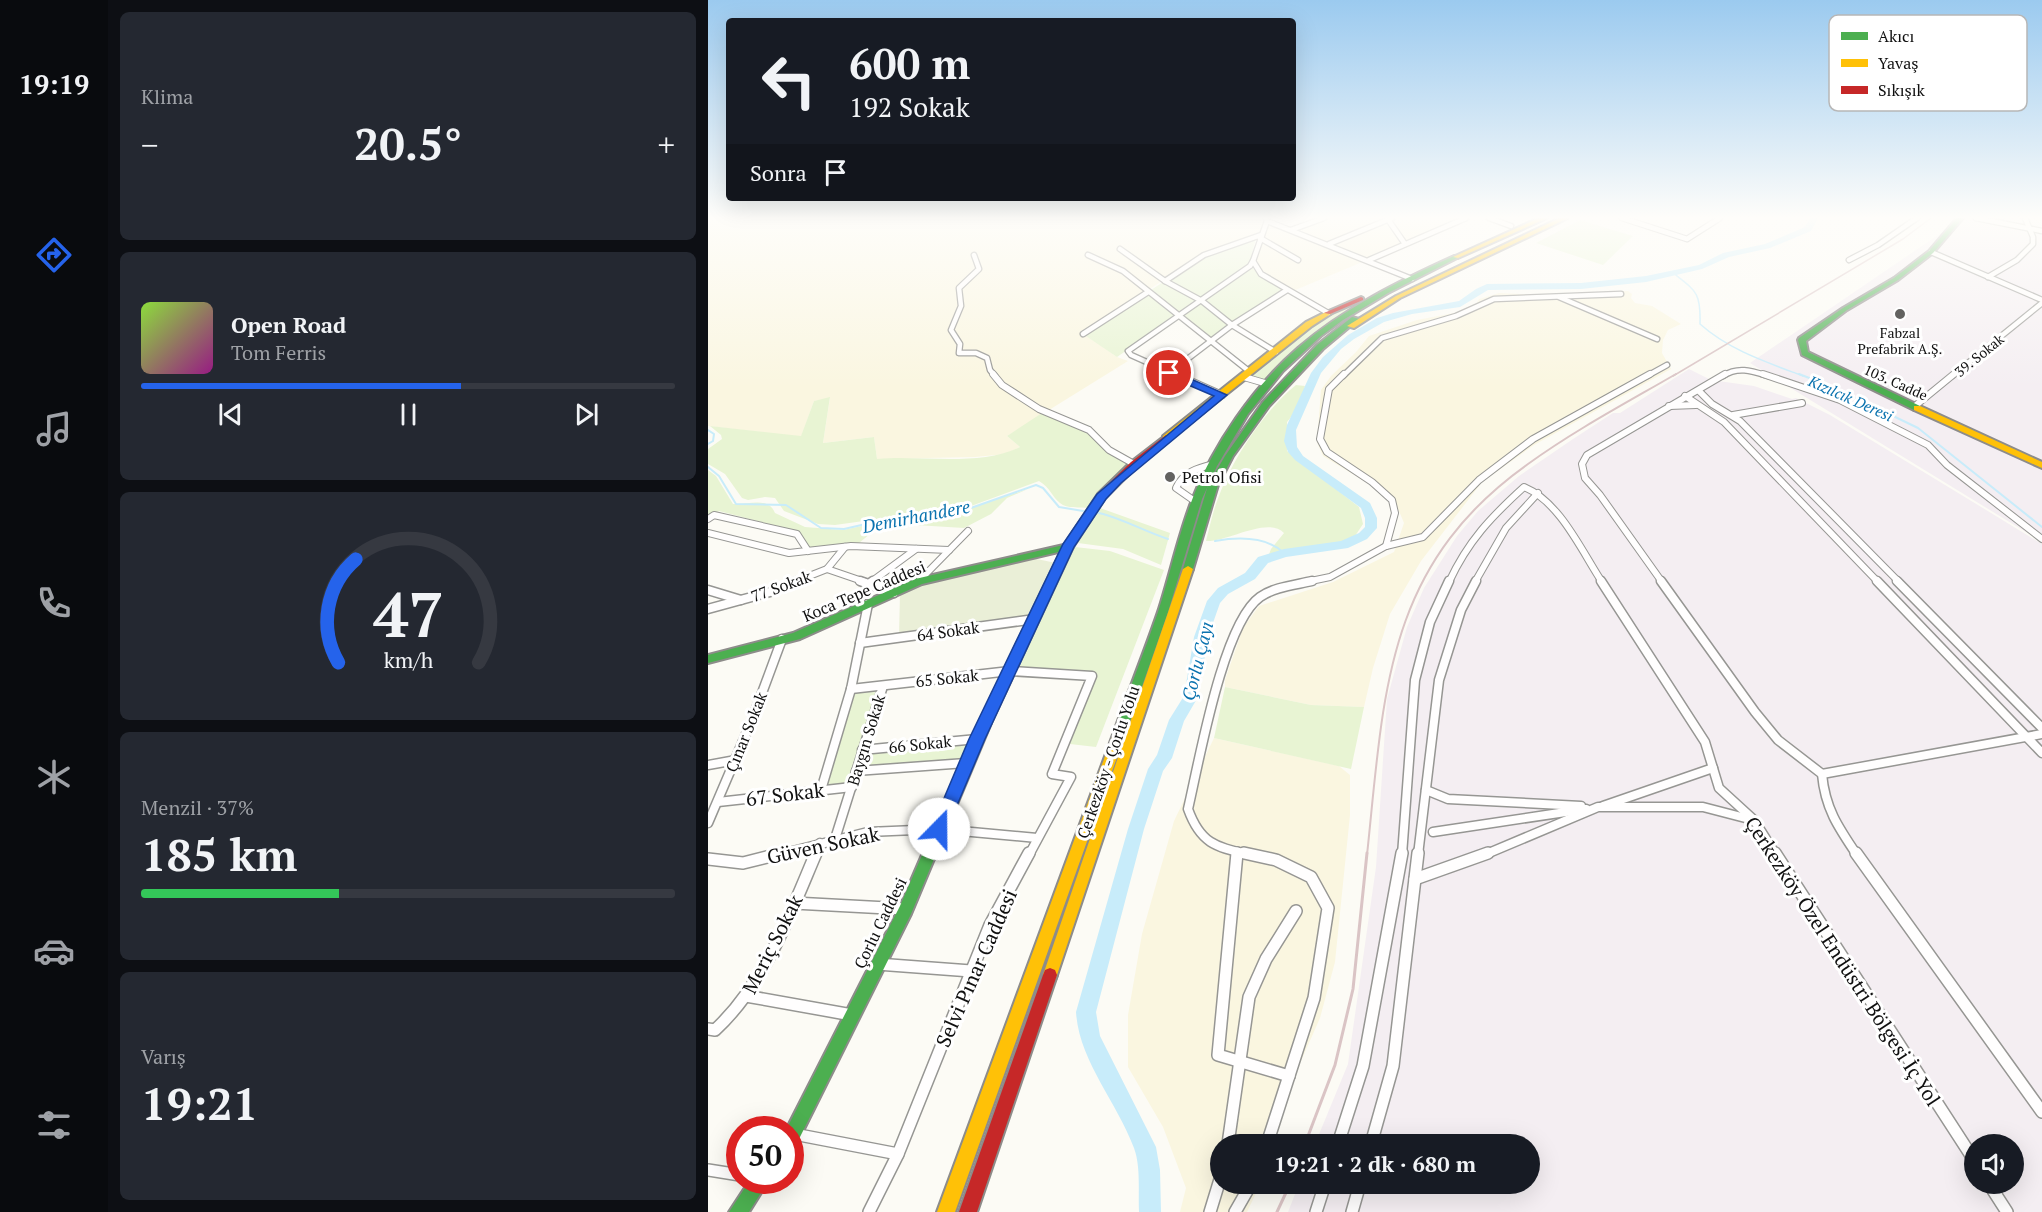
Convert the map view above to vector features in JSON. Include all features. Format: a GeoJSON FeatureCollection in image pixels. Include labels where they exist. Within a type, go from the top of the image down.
{"type":"FeatureCollection","features":[{"type":"Feature","properties":{"kind":"main road"},"geometry":{"type":"LineString","coordinates":[[946,1212],[1163,612],[1196,502],[1214,464],[1253,402],[1268,384],[1309,345],[1349,314],[1422,275]]}},
{"type":"Feature","properties":{"kind":"main road"},"geometry":{"type":"LineString","coordinates":[[1320,347],[1359,316],[1392,294],[1433,275]]}},
{"type":"Feature","properties":{"kind":"main road"},"geometry":{"type":"LineString","coordinates":[[1320,347],[1398,297],[1445,275]]}},
{"type":"Feature","properties":{"kind":"main road","name":"103. Cadde"},"geometry":{"type":"LineString","coordinates":[[1902,275],[1845,309],[1802,340],[1805,353],[1817,361],[2042,465]]}},
{"type":"Feature","properties":{"kind":"main road","name":"Çorlu Caddesi"},"geometry":{"type":"LineString","coordinates":[[802,1116],[906,909],[966,763],[1068,547],[1101,496],[1134,464],[1309,324],[1328,313],[1412,279]]}},
{"type":"Feature","properties":{"kind":"main road","name":"Çerkezköy - Çorlu Yolu"},"geometry":{"type":"LineString","coordinates":[[968,1212],[1175,612],[1213,485],[1229,456],[1266,404],[1320,347]]}},
{"type":"Feature","properties":{"kind":"main road","name":"Koca Tepe Caddesi"},"geometry":{"type":"LineString","coordinates":[[708,659],[796,636],[919,581],[1068,547]]}},
{"type":"Feature","properties":{"kind":"main road"},"geometry":{"type":"LineString","coordinates":[[738,1212],[751,1194]]}},
{"type":"Feature","properties":{"kind":"street"},"geometry":{"type":"LineString","coordinates":[[973,275],[959,288],[961,306],[951,330],[960,344],[960,353],[976,353],[987,358],[990,370],[1002,385],[1039,409],[1089,430],[1108,450],[1134,464]]}},
{"type":"Feature","properties":{"kind":"street"},"geometry":{"type":"LineString","coordinates":[[1127,275],[1247,375],[1268,384]]}},
{"type":"Feature","properties":{"kind":"street"},"geometry":{"type":"LineString","coordinates":[[1157,275],[1202,301],[1232,325],[1276,351]]}},
{"type":"Feature","properties":{"kind":"street"},"geometry":{"type":"LineString","coordinates":[[1165,280],[1173,275]]}},
{"type":"Feature","properties":{"kind":"street"},"geometry":{"type":"LineString","coordinates":[[1222,395],[1169,373],[1131,355],[1128,351],[1239,275]]}},
{"type":"Feature","properties":{"kind":"street"},"geometry":{"type":"LineString","coordinates":[[1262,275],[1328,313]]}},
{"type":"Feature","properties":{"kind":"street"},"geometry":{"type":"LineString","coordinates":[[1402,275],[1412,279]]}},
{"type":"Feature","properties":{"kind":"street"},"geometry":{"type":"LineString","coordinates":[[1982,275],[2042,301]]}},
{"type":"Feature","properties":{"kind":"street"},"geometry":{"type":"LineString","coordinates":[[1988,277],[1992,275]]}},
{"type":"Feature","properties":{"kind":"street"},"geometry":{"type":"LineString","coordinates":[[1169,373],[1232,325],[1287,290]]}},
{"type":"Feature","properties":{"kind":"street"},"geometry":{"type":"LineString","coordinates":[[1083,334],[1148,291]]}},
{"type":"Feature","properties":{"kind":"street"},"geometry":{"type":"LineString","coordinates":[[1386,546],[1395,513],[1392,500],[1372,482],[1327,452],[1320,439],[1329,389],[1382,338],[1456,316],[1494,299],[1621,294]]}},
{"type":"Feature","properties":{"kind":"street"},"geometry":{"type":"LineString","coordinates":[[1556,297],[1657,339]]}},
{"type":"Feature","properties":{"kind":"street","name":"39. Sokak"},"geometry":{"type":"LineString","coordinates":[[1915,406],[2042,301]]}},
{"type":"Feature","properties":{"kind":"street"},"geometry":{"type":"LineString","coordinates":[[1270,1134],[1314,998],[1328,908],[1311,877],[1276,860],[1216,847],[1194,825],[1188,809],[1226,654],[1244,613],[1260,597],[1281,588],[1330,577],[1386,546],[1423,537],[1479,480],[1533,439],[1667,365]]}},
{"type":"Feature","properties":{"kind":"street"},"geometry":{"type":"LineString","coordinates":[[2042,540],[1978,487],[1947,465],[1928,445],[1840,400],[1747,369],[1718,377],[1699,391],[1667,406],[1587,455],[1582,464],[1585,478],[1600,495],[1755,712],[1778,740],[1822,774],[1824,797],[1837,826],[2042,1112]]}},
{"type":"Feature","properties":{"kind":"street"},"geometry":{"type":"LineString","coordinates":[[1699,391],[1705,401],[1733,415],[2042,728]]}},
{"type":"Feature","properties":{"kind":"street"},"geometry":{"type":"LineString","coordinates":[[1685,396],[1724,422],[2042,753]]}},
{"type":"Feature","properties":{"kind":"street"},"geometry":{"type":"LineString","coordinates":[[1733,415],[1802,403]]}},
{"type":"Feature","properties":{"kind":"street"},"geometry":{"type":"LineString","coordinates":[[1667,406],[1698,405]]}},
{"type":"Feature","properties":{"kind":"street"},"geometry":{"type":"LineString","coordinates":[[1196,502],[1176,488],[1178,483],[1190,471],[1214,464]]}},
{"type":"Feature","properties":{"kind":"street"},"geometry":{"type":"LineString","coordinates":[[1341,1134],[1363,1066],[1404,842],[1415,680],[1430,622],[1458,563],[1487,521],[1524,487],[1538,493],[1506,528],[1461,610],[1439,680],[1394,1066],[1374,1134]]}},
{"type":"Feature","properties":{"kind":"street","name":"Çerkezköy Özel Endüstri Bölgesi İç Yol"},"geometry":{"type":"LineString","coordinates":[[1538,493],[1551,504],[1705,742],[1719,788],[1754,820],[1964,1145]]}},
{"type":"Feature","properties":{"kind":"street"},"geometry":{"type":"LineString","coordinates":[[708,519],[714,515],[797,534],[808,551]]}},
{"type":"Feature","properties":{"kind":"street"},"geometry":{"type":"LineString","coordinates":[[919,581],[968,531]]}},
{"type":"Feature","properties":{"kind":"street"},"geometry":{"type":"LineString","coordinates":[[708,533],[789,553],[845,547],[949,550]]}},
{"type":"Feature","properties":{"kind":"street","name":"77 Sokak"},"geometry":{"type":"LineString","coordinates":[[708,609],[770,592],[827,569],[845,547]]}},
{"type":"Feature","properties":{"kind":"street"},"geometry":{"type":"LineString","coordinates":[[869,584],[916,549]]}},
{"type":"Feature","properties":{"kind":"street"},"geometry":{"type":"LineString","coordinates":[[827,569],[894,592]]}},
{"type":"Feature","properties":{"kind":"street"},"geometry":{"type":"LineString","coordinates":[[708,590],[742,600]]}},
{"type":"Feature","properties":{"kind":"street","name":"Baygın Sokak"},"geometry":{"type":"LineString","coordinates":[[835,839],[883,686],[851,689],[868,604]]}},
{"type":"Feature","properties":{"kind":"street","name":"64 Sokak"},"geometry":{"type":"LineString","coordinates":[[861,643],[1035,620]]}},
{"type":"Feature","properties":{"kind":"street","name":"Çınar Sokak"},"geometry":{"type":"LineString","coordinates":[[708,823],[736,760],[782,639]]}},
{"type":"Feature","properties":{"kind":"street","name":"65 Sokak"},"geometry":{"type":"LineString","coordinates":[[883,686],[1010,671],[1092,676]]}},
{"type":"Feature","properties":{"kind":"street","name":"Selvi Pınar Caddesi"},"geometry":{"type":"LineString","coordinates":[[868,1212],[898,1154],[990,925],[1071,777],[1052,774],[1092,676]]}},
{"type":"Feature","properties":{"kind":"street"},"geometry":{"type":"LineString","coordinates":[[821,790],[851,689]]}},
{"type":"Feature","properties":{"kind":"street"},"geometry":{"type":"LineString","coordinates":[[1822,774],[2025,735],[2042,734]]}},
{"type":"Feature","properties":{"kind":"street","name":"66 Sokak"},"geometry":{"type":"LineString","coordinates":[[862,750],[977,739]]}},
{"type":"Feature","properties":{"kind":"street"},"geometry":{"type":"LineString","coordinates":[[708,765],[736,760]]}},
{"type":"Feature","properties":{"kind":"street"},"geometry":{"type":"LineString","coordinates":[[856,771],[966,763]]}},
{"type":"Feature","properties":{"kind":"street"},"geometry":{"type":"LineString","coordinates":[[1415,879],[1483,855],[1598,807],[1713,768]]}},
{"type":"Feature","properties":{"kind":"street","name":"67 Sokak"},"geometry":{"type":"LineString","coordinates":[[718,802],[852,787]]}},
{"type":"Feature","properties":{"kind":"street"},"geometry":{"type":"LineString","coordinates":[[1426,790],[1448,799],[1598,807],[1703,807],[1754,820]]}},
{"type":"Feature","properties":{"kind":"street"},"geometry":{"type":"LineString","coordinates":[[1433,832],[1598,807]]}},
{"type":"Feature","properties":{"kind":"street","name":"Güven Sokak"},"geometry":{"type":"LineString","coordinates":[[708,859],[744,863],[868,832],[939,829],[1037,838]]}},
{"type":"Feature","properties":{"kind":"street","name":"Meriç Sokak"},"geometry":{"type":"LineString","coordinates":[[708,1029],[715,1030],[725,1023],[746,996],[794,903],[820,843]]}},
{"type":"Feature","properties":{"kind":"street"},"geometry":{"type":"LineString","coordinates":[[1237,852],[1218,1055],[1289,1076]]}},
{"type":"Feature","properties":{"kind":"street"},"geometry":{"type":"LineString","coordinates":[[794,903],[906,909]]}},
{"type":"Feature","properties":{"kind":"street"},"geometry":{"type":"LineString","coordinates":[[1229,1134],[1248,997],[1266,959],[1296,911]]}},
{"type":"Feature","properties":{"kind":"street"},"geometry":{"type":"LineString","coordinates":[[877,964],[971,971]]}},
{"type":"Feature","properties":{"kind":"street"},"geometry":{"type":"LineString","coordinates":[[746,996],[852,1015]]}},
{"type":"Feature","properties":{"kind":"street"},"geometry":{"type":"LineString","coordinates":[[804,1139],[898,1154]]}},
{"type":"Feature","properties":{"kind":"street"},"geometry":{"type":"LineString","coordinates":[[708,1170],[726,1173]]}},
{"type":"Feature","properties":{"kind":"street"},"geometry":{"type":"LineString","coordinates":[[1210,1212],[1216,1194]]}},
{"type":"Feature","properties":{"kind":"street"},"geometry":{"type":"LineString","coordinates":[[1235,1212],[1245,1194]]}},
{"type":"Feature","properties":{"kind":"street"},"geometry":{"type":"LineString","coordinates":[[1316,1212],[1322,1194]]}},
{"type":"Feature","properties":{"kind":"street"},"geometry":{"type":"LineString","coordinates":[[1352,1212],[1357,1194]]}},
{"type":"Feature","properties":{"kind":"street"},"geometry":{"type":"LineString","coordinates":[[1995,1194],[2007,1212]]}},
{"type":"Feature","properties":{"kind":"shaded area"},"geometry":{"type":"Polygon","coordinates":[[[708,275],[1172,275],[1083,333],[1117,357],[1128,361],[1007,436],[1020,447],[1006,454],[877,459],[874,437],[823,443],[830,398],[814,401],[801,437],[708,426],[708,275]]]}},
{"type":"Feature","properties":{"kind":"shaded area"},"geometry":{"type":"Polygon","coordinates":[[[1264,275],[1332,275],[1293,291],[1264,275]]]}},
{"type":"Feature","properties":{"kind":"shaded area"},"geometry":{"type":"Polygon","coordinates":[[[1880,275],[2042,275],[2042,542],[1750,363],[1880,275]]]}},
{"type":"Feature","properties":{"kind":"shaded area"},"geometry":{"type":"Polygon","coordinates":[[[1628,291],[1632,294],[1631,298],[1635,303],[1652,306],[1681,324],[1668,330],[1663,340],[1662,353],[1671,369],[1534,445],[1482,482],[1421,561],[1390,614],[1373,668],[1364,707],[1311,705],[1225,687],[1225,680],[1243,628],[1259,606],[1333,582],[1394,552],[1404,523],[1394,499],[1323,456],[1317,442],[1321,390],[1331,376],[1369,336],[1417,320],[1454,313],[1475,306],[1479,299],[1499,293],[1539,295],[1628,291]]]}},
{"type":"Feature","properties":{"kind":"shaded area"},"geometry":{"type":"Polygon","coordinates":[[[1689,369],[1711,380],[1754,386],[1792,399],[1796,398],[1830,415],[2042,544],[2042,1212],[1288,1212],[1295,1194],[1540,1194],[1540,1134],[1319,1134],[1348,1064],[1376,867],[1387,699],[1407,627],[1424,588],[1457,536],[1478,511],[1519,476],[1613,413],[1620,413],[1689,369]]]}},
{"type":"Feature","properties":{"kind":"shaded area"},"geometry":{"type":"Polygon","coordinates":[[[1214,738],[1339,766],[1350,775],[1350,815],[1335,962],[1320,1018],[1294,1077],[1276,1134],[1210,1134],[1210,1194],[1256,1194],[1247,1212],[1180,1212],[1186,1188],[1163,1127],[1128,1067],[1128,1015],[1142,934],[1174,821],[1214,738]]]}},
{"type":"Feature","properties":{"kind":"green space"},"geometry":{"type":"Polygon","coordinates":[[[1175,275],[1237,275],[1117,357],[1083,334],[1175,275]]]}},
{"type":"Feature","properties":{"kind":"green space"},"geometry":{"type":"Polygon","coordinates":[[[1240,275],[1263,275],[1286,290],[1211,342],[1178,318],[1240,275]]]}},
{"type":"Feature","properties":{"kind":"green space"},"geometry":{"type":"Polygon","coordinates":[[[1365,300],[1325,329],[1267,382],[1246,376],[1316,322],[1365,300]]]}},
{"type":"Feature","properties":{"kind":"green space"},"geometry":{"type":"Polygon","coordinates":[[[1296,385],[1305,386],[1299,407],[1287,422],[1287,451],[1359,507],[1363,524],[1353,539],[1270,560],[1268,557],[1271,549],[1284,533],[1277,529],[1258,528],[1206,541],[1217,501],[1241,451],[1262,421],[1284,395],[1296,385]]]}},
{"type":"Feature","properties":{"kind":"green space"},"geometry":{"type":"Polygon","coordinates":[[[830,397],[823,443],[874,437],[877,459],[969,459],[1004,453],[1020,447],[1007,436],[1042,413],[1088,431],[1133,465],[1089,508],[1063,505],[1039,481],[971,506],[835,525],[818,524],[784,511],[775,498],[748,500],[742,498],[725,474],[708,464],[708,449],[722,439],[721,435],[710,426],[801,436],[814,401],[830,397]]]}},
{"type":"Feature","properties":{"kind":"green space"},"geometry":{"type":"Polygon","coordinates":[[[708,470],[716,476],[733,504],[763,503],[772,508],[775,513],[805,527],[843,530],[881,522],[955,513],[1028,489],[1007,498],[991,514],[964,528],[915,525],[876,529],[859,543],[809,548],[800,532],[719,511],[708,517],[708,470]]]}},
{"type":"Feature","properties":{"kind":"green space"},"geometry":{"type":"Polygon","coordinates":[[[1100,508],[1170,533],[1161,565],[1123,549],[1078,543],[1100,508]]]}},
{"type":"Feature","properties":{"kind":"green space"},"geometry":{"type":"Polygon","coordinates":[[[1075,547],[1110,551],[1164,570],[1096,747],[1070,744],[1097,674],[1018,669],[1075,547]]]}},
{"type":"Feature","properties":{"kind":"green space"},"geometry":{"type":"Polygon","coordinates":[[[1032,558],[1056,563],[1031,620],[899,636],[900,594],[926,584],[1032,558]]]}},
{"type":"Feature","properties":{"kind":"green space"},"geometry":{"type":"Polygon","coordinates":[[[883,686],[862,749],[977,739],[966,763],[856,771],[852,787],[821,790],[851,689],[883,686]]]}},
{"type":"Feature","properties":{"kind":"green space"},"geometry":{"type":"Polygon","coordinates":[[[1225,687],[1311,705],[1364,707],[1351,769],[1214,738],[1225,687]]]}},
{"type":"Feature","properties":{"kind":"waterway","name":"Çorlu Çayı"},"geometry":{"type":"LineString","coordinates":[[1150,1212],[1149,1170],[1145,1147],[1091,1040],[1086,1012],[1136,829],[1156,769],[1164,758],[1177,720],[1191,697],[1201,637],[1214,601],[1223,591],[1250,576],[1263,560],[1284,553],[1344,545],[1363,536],[1371,528],[1371,518],[1366,506],[1299,458],[1291,447],[1291,430],[1316,373],[1338,347],[1380,320],[1418,310],[1457,305],[1487,287],[1581,286],[1667,275]]}},
{"type":"Feature","properties":{"kind":"waterway","name":"Kızılcık Deresi"},"geometry":{"type":"LineString","coordinates":[[1675,275],[1692,288],[1698,298],[1700,324],[1711,333],[1748,354],[1803,376]]}},
{"type":"Feature","properties":{"kind":"waterway","name":"Kızılcık Deresi"},"geometry":{"type":"LineString","coordinates":[[1799,374],[1835,388],[1918,428],[2042,527]]}},
{"type":"Feature","properties":{"kind":"waterway","name":"Demirhandere"},"geometry":{"type":"LineString","coordinates":[[708,430],[714,434],[713,441],[708,444]]}},
{"type":"Feature","properties":{"kind":"waterway","name":"Demirhandere"},"geometry":{"type":"LineString","coordinates":[[708,467],[719,476],[736,504],[786,505],[821,528],[844,529],[879,521],[902,520],[968,509],[1036,485],[1043,488],[1059,507],[1089,512]]}},
{"type":"Feature","properties":{"kind":"waterway","name":"Demirhandere"},"geometry":{"type":"LineString","coordinates":[[1095,512],[1168,539]]}},
{"type":"Feature","properties":{"kind":"waterway"},"geometry":{"type":"LineString","coordinates":[[1215,541],[1251,539],[1269,543],[1284,553]]}},
{"type":"Feature","properties":{"kind":"railway"},"geometry":{"type":"LineString","coordinates":[[1673,376],[1843,275]]}},
{"type":"Feature","properties":{"kind":"railway"},"geometry":{"type":"LineString","coordinates":[[1367,855],[1387,688],[1400,638],[1418,590],[1444,546],[1480,504],[1528,464],[1582,428],[1676,374]]}},
{"type":"Feature","properties":{"kind":"railway"},"geometry":{"type":"LineString","coordinates":[[1309,1134],[1335,1065],[1353,989],[1367,853]]}},
{"type":"Feature","properties":{"kind":"railway"},"geometry":{"type":"LineString","coordinates":[[1277,1212],[1285,1194]]}},
{"type":"Feature","properties":{"kind":"traffic: fast"},"geometry":{"type":"LineString","coordinates":[[1120,732],[1163,612],[1197,499],[1222,448],[1269,382],[1299,351],[1319,334],[1362,305],[1420,275]]}},
{"type":"Feature","properties":{"kind":"traffic: fast"},"geometry":{"type":"LineString","coordinates":[[1902,275],[1845,309],[1802,340],[1805,353],[1917,408]]}},
{"type":"Feature","properties":{"kind":"traffic: fast"},"geometry":{"type":"LineString","coordinates":[[1188,569],[1213,485],[1229,456],[1266,404],[1320,347],[1355,319]]}},
{"type":"Feature","properties":{"kind":"traffic: fast"},"geometry":{"type":"LineString","coordinates":[[708,659],[796,636],[919,581],[1068,547]]}},
{"type":"Feature","properties":{"kind":"traffic: fast"},"geometry":{"type":"LineString","coordinates":[[802,1116],[906,909],[985,723]]}},
{"type":"Feature","properties":{"kind":"traffic: fast"},"geometry":{"type":"LineString","coordinates":[[738,1212],[751,1194]]}},
{"type":"Feature","properties":{"kind":"traffic: slow"},"geometry":{"type":"LineString","coordinates":[[1351,326],[1398,297],[1445,275]]}},
{"type":"Feature","properties":{"kind":"traffic: slow"},"geometry":{"type":"LineString","coordinates":[[1166,438],[1309,324],[1328,313]]}},
{"type":"Feature","properties":{"kind":"traffic: slow"},"geometry":{"type":"LineString","coordinates":[[1917,408],[2042,465]]}},
{"type":"Feature","properties":{"kind":"traffic: slow"},"geometry":{"type":"LineString","coordinates":[[1050,975],[1188,569]]}},
{"type":"Feature","properties":{"kind":"traffic: slow"},"geometry":{"type":"LineString","coordinates":[[946,1212],[1120,732]]}},
{"type":"Feature","properties":{"kind":"traffic: jam"},"geometry":{"type":"LineString","coordinates":[[1328,313],[1361,299]]}},
{"type":"Feature","properties":{"kind":"traffic: jam"},"geometry":{"type":"LineString","coordinates":[[985,723],[1068,547],[1101,496],[1134,464],[1166,438]]}},
{"type":"Feature","properties":{"kind":"traffic: jam"},"geometry":{"type":"LineString","coordinates":[[968,1212],[1050,975]]}},
{"type":"Feature","properties":{"kind":"place","name":"Fabzal Prefabrik A.Ş."},"geometry":{"type":"Point","coordinates":[1900,314]}},
{"type":"Feature","properties":{"kind":"place","name":"Petrol Ofisi"},"geometry":{"type":"Point","coordinates":[1170,477]}},
{"type":"Feature","properties":{"kind":"route"},"geometry":{"type":"LineString","coordinates":[[939,829],[966,763],[1068,547],[1101,496],[1134,464],[1222,395],[1169,373]]}}]}
